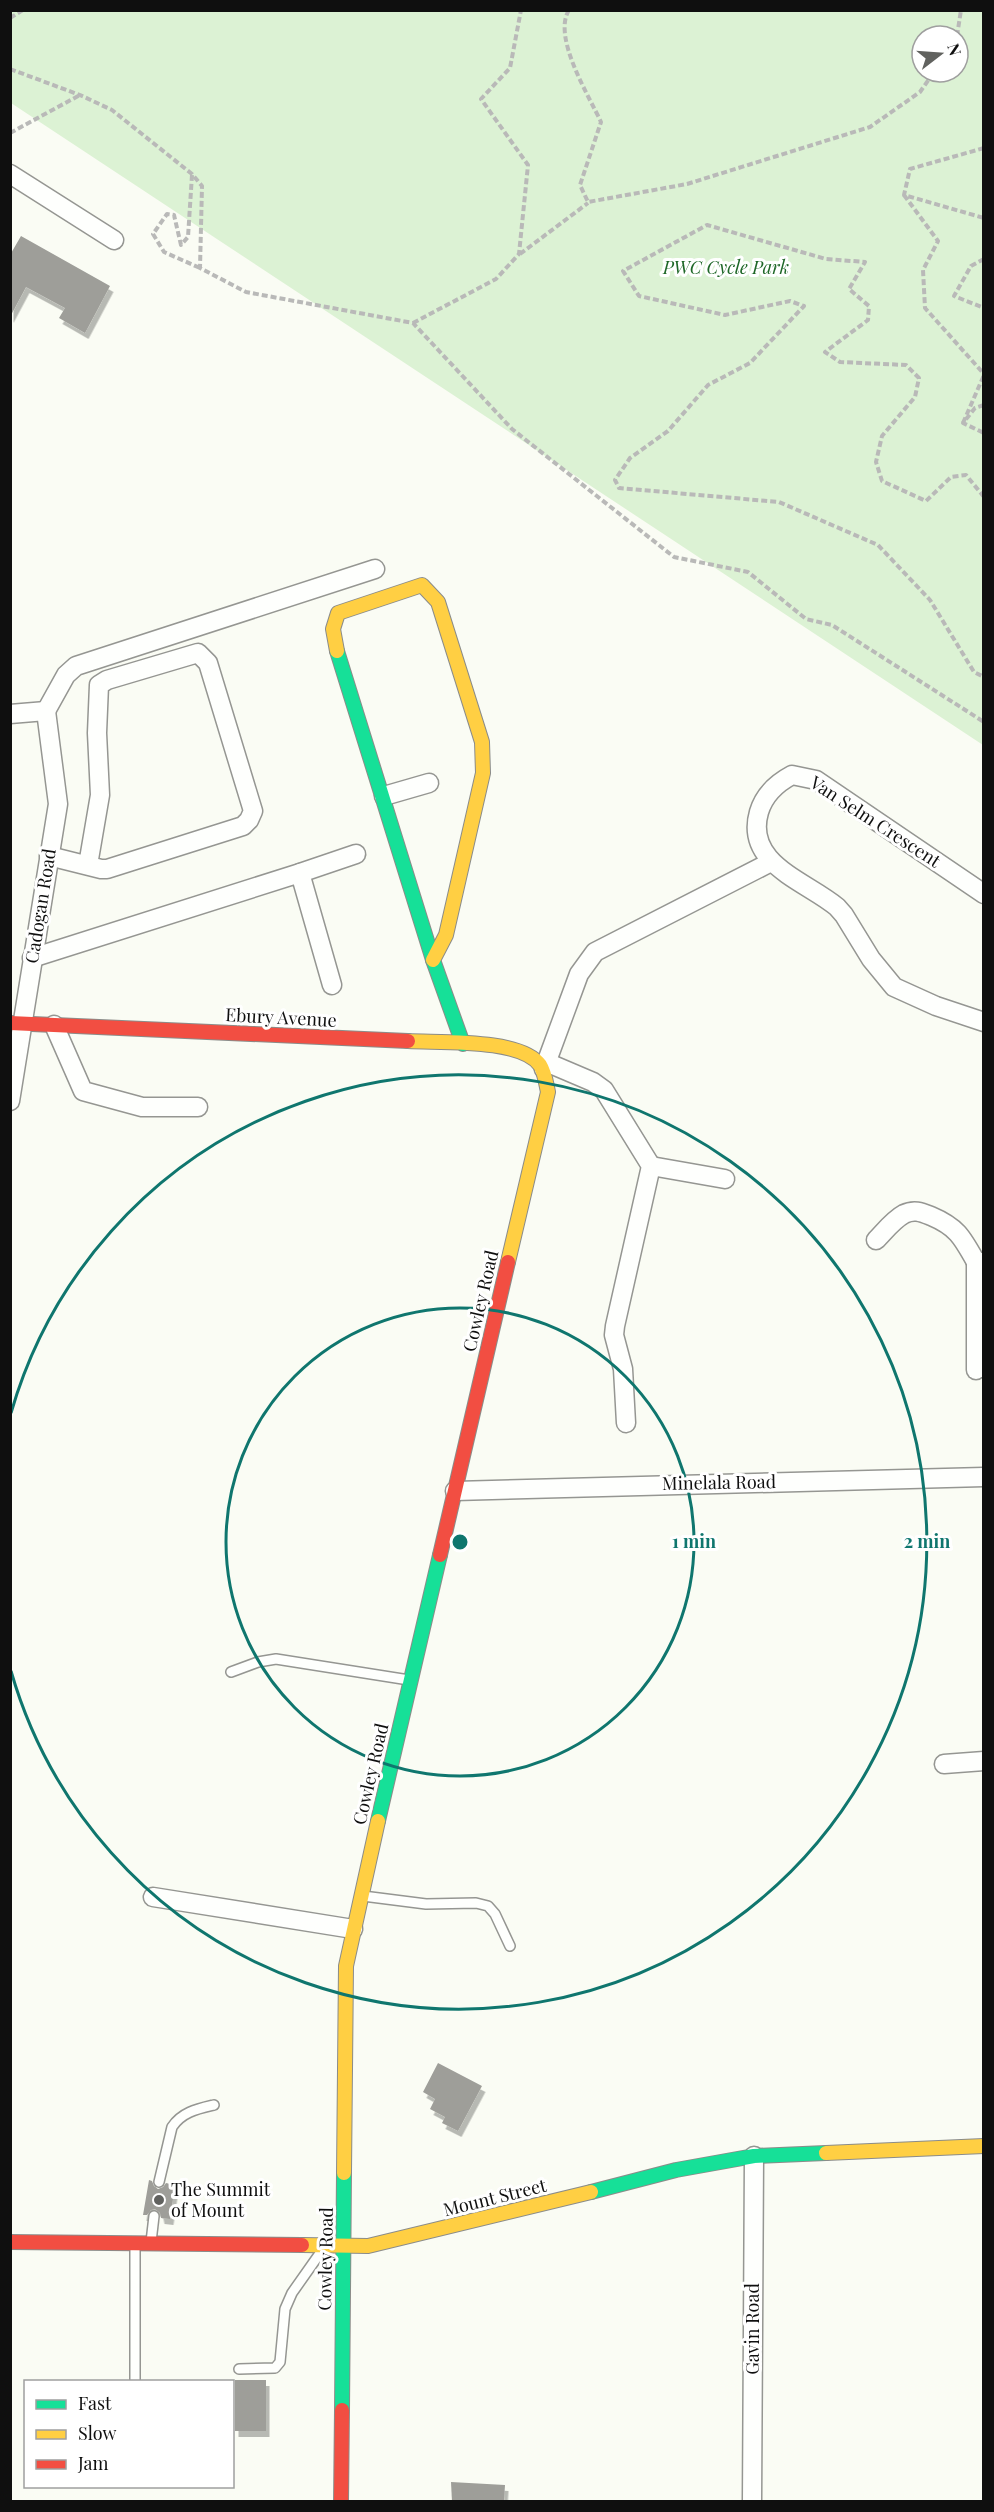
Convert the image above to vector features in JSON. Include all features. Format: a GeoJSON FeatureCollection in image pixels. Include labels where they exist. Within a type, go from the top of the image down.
{"type":"FeatureCollection","features":[{"type":"Feature","properties":{"kind":"street"},"geometry":{"type":"LineString","coordinates":[[10,174],[114,240]]}},
{"type":"Feature","properties":{"kind":"street"},"geometry":{"type":"LineString","coordinates":[[10,714],[46,711],[66,675],[76,666],[375,568]]}},
{"type":"Feature","properties":{"kind":"street"},"geometry":{"type":"LineString","coordinates":[[434,960],[446,935],[483,773],[483,755],[482,742],[438,602],[422,585],[338,613],[332,624],[333,640],[434,960],[463,1044]]}},
{"type":"Feature","properties":{"kind":"street"},"geometry":{"type":"LineString","coordinates":[[49,856],[88,865],[107,869],[243,826],[252,816],[253,811],[208,663],[202,655],[192,653],[106,680],[99,685],[97,733],[100,795],[88,865]]}},
{"type":"Feature","properties":{"kind":"street","name":"Cadogan Road"},"geometry":{"type":"LineString","coordinates":[[10,1101],[16,1024],[32,958],[58,804],[46,711]]}},
{"type":"Feature","properties":{"kind":"street","name":"Van Selm Crescent"},"geometry":{"type":"LineString","coordinates":[[984,894],[816,780],[792,775],[775,786],[761,805],[756,833],[771,862],[837,907],[871,959],[894,987],[936,1006],[984,1022]]}},
{"type":"Feature","properties":{"kind":"street"},"geometry":{"type":"LineString","coordinates":[[384,796],[429,783]]}},
{"type":"Feature","properties":{"kind":"street"},"geometry":{"type":"LineString","coordinates":[[32,958],[356,854]]}},
{"type":"Feature","properties":{"kind":"street"},"geometry":{"type":"LineString","coordinates":[[626,1423],[623,1369],[615,1326],[651,1166],[604,1090],[593,1082],[545,1065],[579,974],[595,952],[771,862]]}},
{"type":"Feature","properties":{"kind":"street"},"geometry":{"type":"LineString","coordinates":[[300,873],[332,985]]}},
{"type":"Feature","properties":{"kind":"street","name":"Ebury Avenue"},"geometry":{"type":"LineString","coordinates":[[16,1024],[463,1044],[510,1048],[530,1055],[545,1065]]}},
{"type":"Feature","properties":{"kind":"street"},"geometry":{"type":"LineString","coordinates":[[54,1026],[84,1091],[142,1107],[198,1107]]}},
{"type":"Feature","properties":{"kind":"street","name":"Cowley Road"},"geometry":{"type":"LineString","coordinates":[[341,2502],[346,1966],[352,1929],[548,1092],[545,1065]]}},
{"type":"Feature","properties":{"kind":"street"},"geometry":{"type":"LineString","coordinates":[[651,1166],[725,1179]]}},
{"type":"Feature","properties":{"kind":"street"},"geometry":{"type":"LineString","coordinates":[[876,1240],[898,1218],[919,1211],[949,1224],[963,1239],[980,1262],[976,1370]]}},
{"type":"Feature","properties":{"kind":"street","name":"Minelala Road"},"geometry":{"type":"LineString","coordinates":[[455,1491],[984,1477]]}},
{"type":"Feature","properties":{"kind":"street"},"geometry":{"type":"LineString","coordinates":[[944,1764],[984,1761]]}},
{"type":"Feature","properties":{"kind":"street"},"geometry":{"type":"LineString","coordinates":[[153,1898],[352,1929]]}},
{"type":"Feature","properties":{"kind":"street","name":"Mount Street"},"geometry":{"type":"LineString","coordinates":[[10,2242],[368,2246],[489,2218],[676,2170],[754,2156],[984,2146]]}},
{"type":"Feature","properties":{"kind":"street","name":"Gavin Road"},"geometry":{"type":"LineString","coordinates":[[752,2502],[754,2156]]}},
{"type":"Feature","properties":{"kind":"lane"},"geometry":{"type":"LineString","coordinates":[[231,1672],[258,1662],[276,1659],[411,1680]]}},
{"type":"Feature","properties":{"kind":"lane"},"geometry":{"type":"LineString","coordinates":[[361,1895],[426,1904],[476,1903],[488,1906],[495,1914],[510,1946]]}},
{"type":"Feature","properties":{"kind":"lane"},"geometry":{"type":"LineString","coordinates":[[159,2182],[175,2121],[191,2110],[214,2105]]}},
{"type":"Feature","properties":{"kind":"lane"},"geometry":{"type":"LineString","coordinates":[[151,2244],[154,2216]]}},
{"type":"Feature","properties":{"kind":"lane"},"geometry":{"type":"LineString","coordinates":[[135,2244],[135,2380]]}},
{"type":"Feature","properties":{"kind":"lane"},"geometry":{"type":"LineString","coordinates":[[239,2369],[266,2370],[275,2368],[280,2362],[285,2309],[292,2293],[326,2244]]}},
{"type":"Feature","properties":{"kind":"path"},"geometry":{"type":"LineString","coordinates":[[10,18],[23,10]]}},
{"type":"Feature","properties":{"kind":"path"},"geometry":{"type":"LineString","coordinates":[[519,254],[528,165],[481,99],[510,68],[521,10]]}},
{"type":"Feature","properties":{"kind":"path"},"geometry":{"type":"LineString","coordinates":[[569,10],[564,18],[568,53],[601,122],[580,185],[588,202]]}},
{"type":"Feature","properties":{"kind":"path"},"geometry":{"type":"LineString","coordinates":[[10,69],[80,95],[112,110],[192,174],[202,186],[200,268]]}},
{"type":"Feature","properties":{"kind":"path"},"geometry":{"type":"LineString","coordinates":[[413,323],[496,279],[519,254],[588,202],[687,184],[870,127],[920,92],[926,84]]}},
{"type":"Feature","properties":{"kind":"path"},"geometry":{"type":"LineString","coordinates":[[10,133],[80,95]]}},
{"type":"Feature","properties":{"kind":"path"},"geometry":{"type":"LineString","coordinates":[[963,423],[984,375],[925,308],[924,270],[938,241],[904,195],[910,169],[984,148]]}},
{"type":"Feature","properties":{"kind":"path"},"geometry":{"type":"LineString","coordinates":[[192,174],[188,237],[181,245],[174,215],[167,214],[153,234],[164,252],[246,292],[413,323],[512,429],[674,557],[747,572],[806,619],[832,625],[984,722]]}},
{"type":"Feature","properties":{"kind":"path"},"geometry":{"type":"LineString","coordinates":[[904,195],[984,218]]}},
{"type":"Feature","properties":{"kind":"path"},"geometry":{"type":"LineString","coordinates":[[984,497],[966,475],[951,477],[926,501],[882,481],[876,462],[882,436],[915,398],[919,378],[906,365],[840,362],[825,352],[868,320],[869,306],[849,289],[865,262],[826,259],[708,225],[623,272],[639,296],[725,315],[790,301],[804,306],[750,363],[708,385],[668,430],[630,458],[615,480],[619,488],[778,502],[878,545],[930,600],[974,672],[984,677]]}},
{"type":"Feature","properties":{"kind":"path"},"geometry":{"type":"LineString","coordinates":[[984,259],[971,266],[954,296],[984,308]]}},
{"type":"Feature","properties":{"kind":"path"},"geometry":{"type":"LineString","coordinates":[[963,423],[975,408],[984,405]]}},
{"type":"Feature","properties":{"kind":"path"},"geometry":{"type":"LineString","coordinates":[[963,423],[984,433]]}},
{"type":"Feature","properties":{"kind":"green space","name":"PWC Cycle Park"},"geometry":{"type":"Polygon","coordinates":[[[10,11],[983,11],[983,745],[11,103],[10,11]]]}},
{"type":"Feature","properties":{"kind":"building"},"geometry":{"type":"Polygon","coordinates":[[[21,236],[110,286],[85,333],[59,318],[65,308],[26,287],[10,317],[10,255],[21,236]]]}},
{"type":"Feature","properties":{"kind":"building"},"geometry":{"type":"Polygon","coordinates":[[[438,2063],[482,2086],[458,2131],[442,2123],[445,2117],[430,2109],[435,2099],[423,2092],[438,2063]]]}},
{"type":"Feature","properties":{"kind":"building","name":"The Summit of Mount"},"geometry":{"type":"Polygon","coordinates":[[[149,2180],[158,2189],[166,2183],[175,2185],[170,2219],[161,2218],[160,2213],[155,2209],[143,2215],[149,2180]]]}},
{"type":"Feature","properties":{"kind":"building"},"geometry":{"type":"Polygon","coordinates":[[[235,2380],[266,2380],[266,2431],[235,2431],[235,2380]]]}},
{"type":"Feature","properties":{"kind":"building"},"geometry":{"type":"Polygon","coordinates":[[[451,2482],[505,2485],[504,2502],[452,2502],[451,2482]]]}},
{"type":"Feature","properties":{"kind":"traffic: fast"},"geometry":{"type":"LineString","coordinates":[[337,651],[433,960],[463,1044]]}},
{"type":"Feature","properties":{"kind":"traffic: fast"},"geometry":{"type":"LineString","coordinates":[[378,1821],[440,1555]]}},
{"type":"Feature","properties":{"kind":"traffic: fast"},"geometry":{"type":"LineString","coordinates":[[591,2192],[676,2170],[754,2156],[826,2153]]}},
{"type":"Feature","properties":{"kind":"traffic: fast"},"geometry":{"type":"LineString","coordinates":[[342,2410],[344,2173]]}},
{"type":"Feature","properties":{"kind":"traffic: slow"},"geometry":{"type":"LineString","coordinates":[[337,651],[333,629],[338,613],[422,585],[438,602],[482,742],[483,773],[446,935],[433,960]]}},
{"type":"Feature","properties":{"kind":"traffic: slow"},"geometry":{"type":"LineString","coordinates":[[408,1041],[459,1042],[498,1046],[530,1056],[542,1068],[548,1092],[508,1262]]}},
{"type":"Feature","properties":{"kind":"traffic: slow"},"geometry":{"type":"LineString","coordinates":[[344,2173],[346,1966],[378,1821]]}},
{"type":"Feature","properties":{"kind":"traffic: slow"},"geometry":{"type":"LineString","coordinates":[[826,2153],[984,2146]]}},
{"type":"Feature","properties":{"kind":"traffic: slow"},"geometry":{"type":"LineString","coordinates":[[302,2245],[368,2246],[591,2192]]}},
{"type":"Feature","properties":{"kind":"traffic: jam"},"geometry":{"type":"LineString","coordinates":[[10,1023],[408,1041]]}},
{"type":"Feature","properties":{"kind":"traffic: jam"},"geometry":{"type":"LineString","coordinates":[[440,1555],[508,1262]]}},
{"type":"Feature","properties":{"kind":"traffic: jam"},"geometry":{"type":"LineString","coordinates":[[10,2242],[302,2245]]}},
{"type":"Feature","properties":{"kind":"traffic: jam"},"geometry":{"type":"LineString","coordinates":[[341,2502],[342,2410]]}},
{"type":"Feature","properties":{"kind":"place","name":"The Summit of Mount"},"geometry":{"type":"Point","coordinates":[159,2200]}}]}
